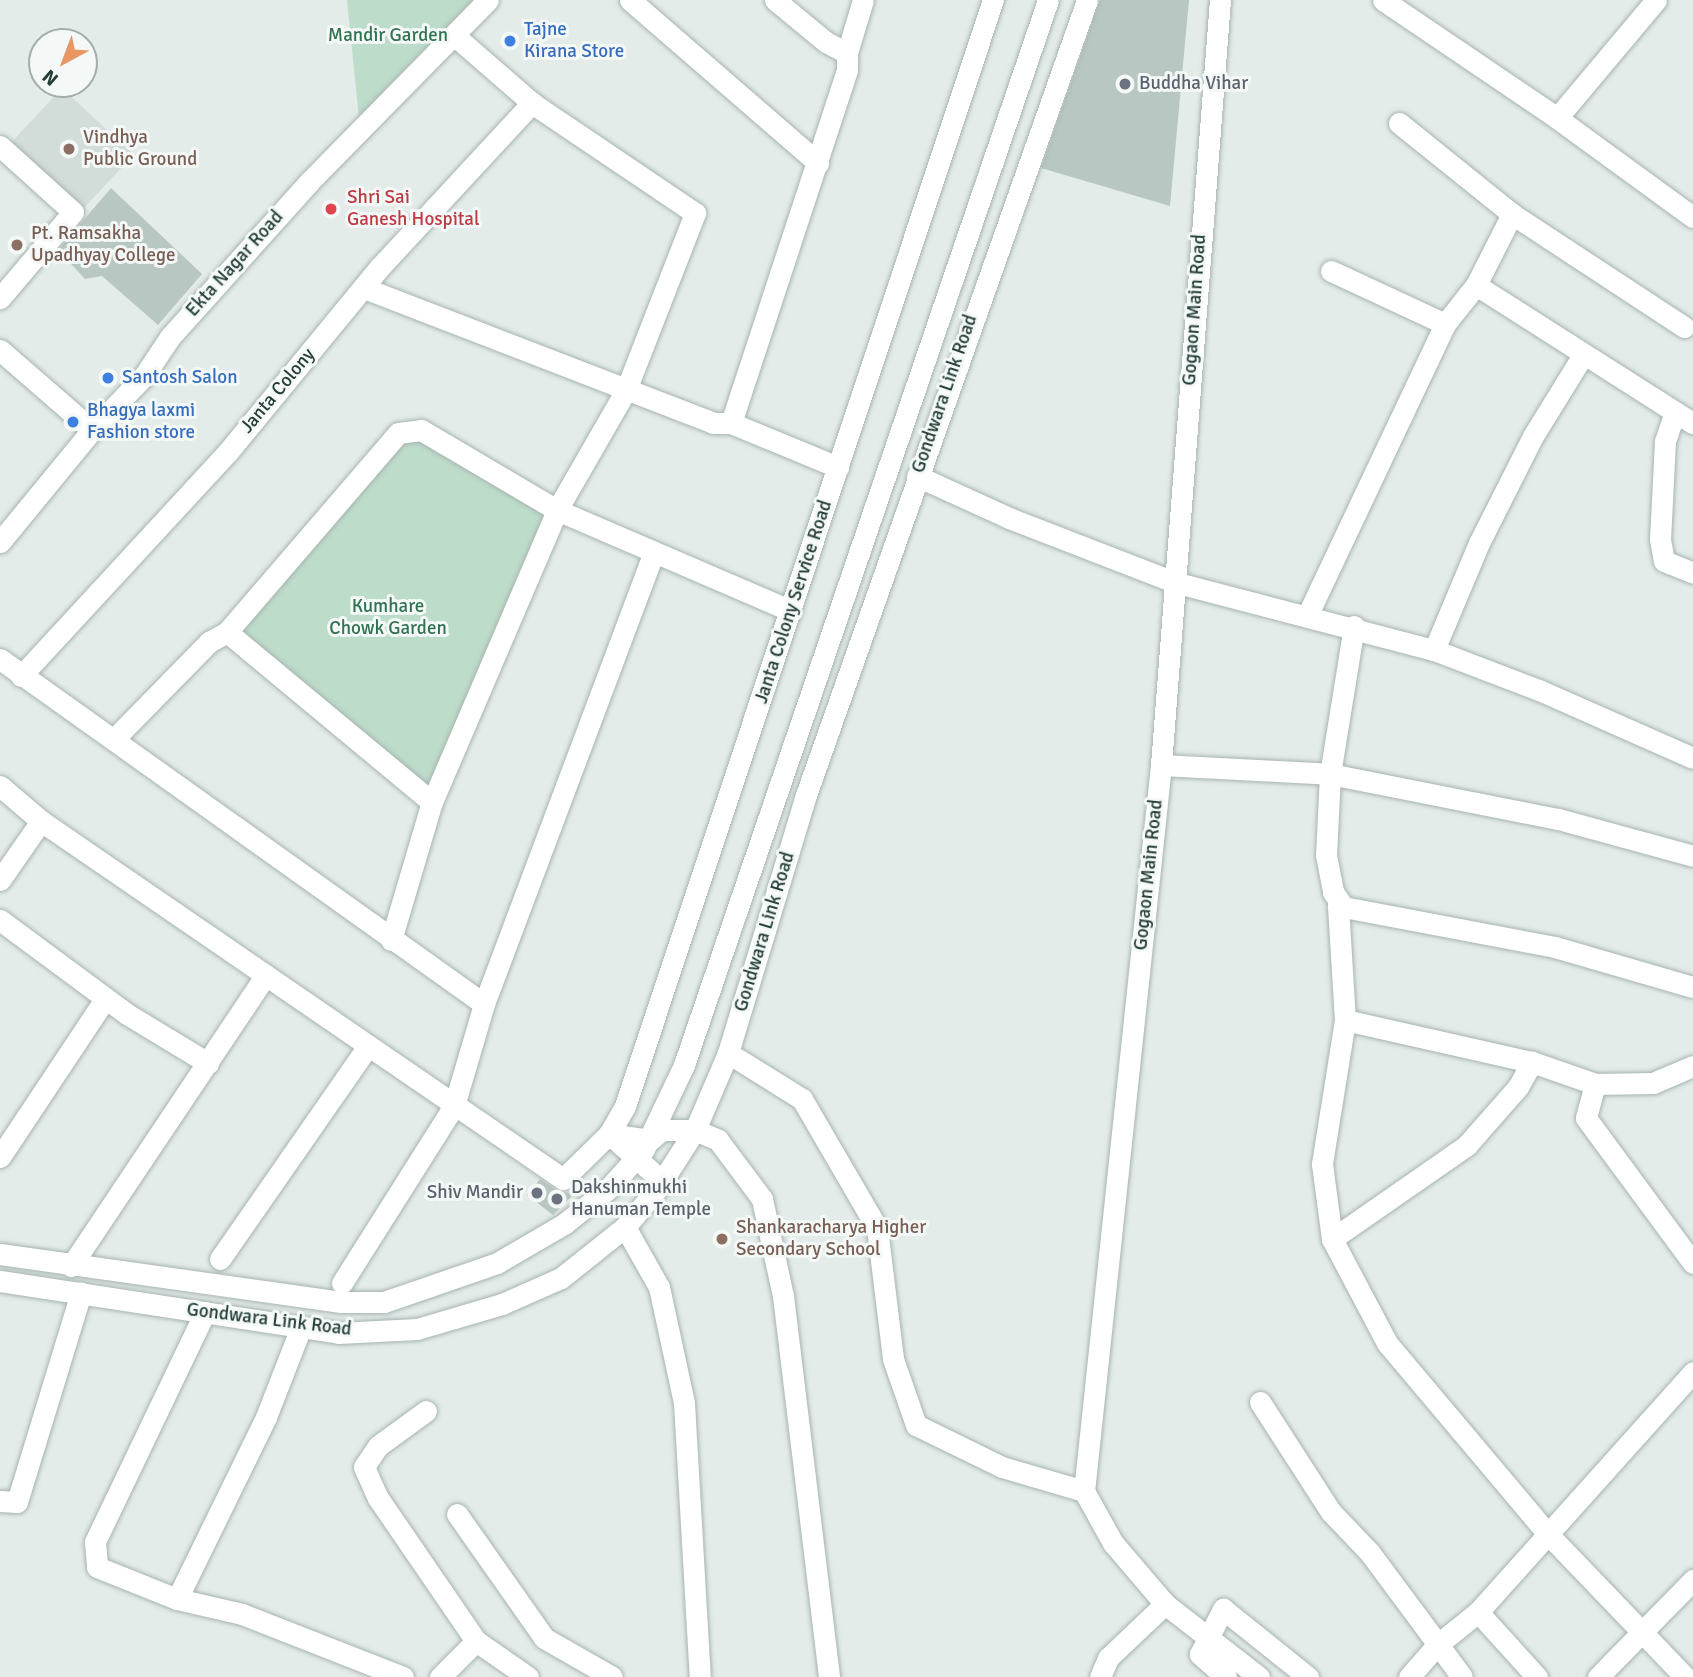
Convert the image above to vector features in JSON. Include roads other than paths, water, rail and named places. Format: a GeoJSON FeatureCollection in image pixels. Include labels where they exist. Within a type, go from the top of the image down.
{"type":"FeatureCollection","features":[{"type":"Feature","properties":{"kind":"street","name":"Ekta Nagar Road"},"geometry":{"type":"LineString","coordinates":[[0,542],[92,430],[144,376],[170,337],[309,182],[488,0]]}},
{"type":"Feature","properties":{"kind":"street"},"geometry":{"type":"LineString","coordinates":[[775,0],[826,42],[847,52]]}},
{"type":"Feature","properties":{"kind":"street"},"geometry":{"type":"LineString","coordinates":[[731,423],[818,163],[847,70],[847,52],[863,0]]}},
{"type":"Feature","properties":{"kind":"street","name":"Janta Colony Service Road"},"geometry":{"type":"LineString","coordinates":[[454,1105],[563,1179],[609,1134],[625,1106],[993,0]]}},
{"type":"Feature","properties":{"kind":"street","name":"Gondwara Link Road"},"geometry":{"type":"LineString","coordinates":[[643,1149],[684,1065],[1048,0]]}},
{"type":"Feature","properties":{"kind":"street","name":"Gondwara Link Road"},"geometry":{"type":"LineString","coordinates":[[0,1281],[338,1332],[417,1329],[502,1304],[561,1278],[625,1227],[662,1181],[695,1129],[728,1053],[806,795],[1087,0]]}},
{"type":"Feature","properties":{"kind":"street","name":"Gogaon Main Road"},"geometry":{"type":"LineString","coordinates":[[1084,1491],[1161,765],[1220,0]]}},
{"type":"Feature","properties":{"kind":"street"},"geometry":{"type":"LineString","coordinates":[[1557,118],[1656,0]]}},
{"type":"Feature","properties":{"kind":"street"},"geometry":{"type":"LineString","coordinates":[[1388,1],[1557,118],[1689,204]]}},
{"type":"Feature","properties":{"kind":"street"},"geometry":{"type":"LineString","coordinates":[[638,3],[818,163]]}},
{"type":"Feature","properties":{"kind":"street"},"geometry":{"type":"LineString","coordinates":[[391,940],[432,803],[557,510],[626,390],[695,213],[532,103],[455,36]]}},
{"type":"Feature","properties":{"kind":"street","name":"Janta Colony"},"geometry":{"type":"LineString","coordinates":[[22,676],[227,453],[364,288],[532,103]]}},
{"type":"Feature","properties":{"kind":"street"},"geometry":{"type":"LineString","coordinates":[[1399,123],[1512,214],[1684,327]]}},
{"type":"Feature","properties":{"kind":"street"},"geometry":{"type":"LineString","coordinates":[[0,146],[73,212],[0,298]]}},
{"type":"Feature","properties":{"kind":"street"},"geometry":{"type":"LineString","coordinates":[[1307,616],[1445,324],[1476,285],[1512,214]]}},
{"type":"Feature","properties":{"kind":"street"},"geometry":{"type":"LineString","coordinates":[[1331,271],[1445,324]]}},
{"type":"Feature","properties":{"kind":"street"},"geometry":{"type":"LineString","coordinates":[[1476,285],[1693,424]]}},
{"type":"Feature","properties":{"kind":"street"},"geometry":{"type":"LineString","coordinates":[[364,288],[713,423],[731,423],[838,467]]}},
{"type":"Feature","properties":{"kind":"street"},"geometry":{"type":"LineString","coordinates":[[0,350],[92,430]]}},
{"type":"Feature","properties":{"kind":"street"},"geometry":{"type":"LineString","coordinates":[[1434,650],[1485,531],[1533,436],[1583,355]]}},
{"type":"Feature","properties":{"kind":"street"},"geometry":{"type":"LineString","coordinates":[[1675,412],[1665,441],[1660,539],[1664,561],[1693,573]]}},
{"type":"Feature","properties":{"kind":"street"},"geometry":{"type":"LineString","coordinates":[[114,739],[209,642],[227,632],[398,433],[421,430],[557,510],[653,554],[791,611]]}},
{"type":"Feature","properties":{"kind":"street"},"geometry":{"type":"LineString","coordinates":[[917,476],[1174,582],[1354,626],[1434,650],[1539,690],[1693,758]]}},
{"type":"Feature","properties":{"kind":"street"},"geometry":{"type":"LineString","coordinates":[[342,1283],[454,1105],[484,1004],[653,554]]}},
{"type":"Feature","properties":{"kind":"street"},"geometry":{"type":"LineString","coordinates":[[1338,906],[1342,905],[1333,891],[1326,855],[1330,774],[1354,626]]}},
{"type":"Feature","properties":{"kind":"street"},"geometry":{"type":"LineString","coordinates":[[227,632],[432,803]]}},
{"type":"Feature","properties":{"kind":"street"},"geometry":{"type":"LineString","coordinates":[[0,659],[484,1004]]}},
{"type":"Feature","properties":{"kind":"street"},"geometry":{"type":"LineString","coordinates":[[1161,765],[1330,774],[1558,819],[1693,856]]}},
{"type":"Feature","properties":{"kind":"street"},"geometry":{"type":"LineString","coordinates":[[0,786],[41,821],[454,1105]]}},
{"type":"Feature","properties":{"kind":"street"},"geometry":{"type":"LineString","coordinates":[[0,880],[41,821]]}},
{"type":"Feature","properties":{"kind":"street"},"geometry":{"type":"LineString","coordinates":[[1338,906],[1555,947],[1693,986]]}},
{"type":"Feature","properties":{"kind":"street"},"geometry":{"type":"LineString","coordinates":[[1338,906],[1345,1020],[1322,1164],[1332,1239],[1387,1343],[1547,1533],[1685,1677]]}},
{"type":"Feature","properties":{"kind":"street"},"geometry":{"type":"LineString","coordinates":[[0,920],[105,999],[208,1063]]}},
{"type":"Feature","properties":{"kind":"street"},"geometry":{"type":"LineString","coordinates":[[71,1266],[265,975]]}},
{"type":"Feature","properties":{"kind":"street"},"geometry":{"type":"LineString","coordinates":[[0,1157],[105,999]]}},
{"type":"Feature","properties":{"kind":"street"},"geometry":{"type":"LineString","coordinates":[[1345,1020],[1532,1062],[1595,1084],[1653,1083],[1693,1066]]}},
{"type":"Feature","properties":{"kind":"street"},"geometry":{"type":"LineString","coordinates":[[220,1259],[368,1046]]}},
{"type":"Feature","properties":{"kind":"street"},"geometry":{"type":"LineString","coordinates":[[728,1053],[802,1099],[877,1228],[893,1359],[916,1425],[1002,1467],[1084,1491],[1113,1543],[1165,1604],[1259,1677]]}},
{"type":"Feature","properties":{"kind":"street"},"geometry":{"type":"LineString","coordinates":[[1332,1239],[1468,1145],[1518,1087],[1532,1062]]}},
{"type":"Feature","properties":{"kind":"street"},"geometry":{"type":"LineString","coordinates":[[1595,1084],[1586,1118],[1693,1262]]}},
{"type":"Feature","properties":{"kind":"street"},"geometry":{"type":"LineString","coordinates":[[0,1254],[340,1302],[384,1302],[496,1263],[564,1224],[608,1189],[662,1130],[695,1129],[718,1140],[762,1199],[783,1296],[829,1677]]}},
{"type":"Feature","properties":{"kind":"street"},"geometry":{"type":"LineString","coordinates":[[609,1134],[643,1149],[662,1181]]}},
{"type":"Feature","properties":{"kind":"street"},"geometry":{"type":"LineString","coordinates":[[625,1227],[659,1287],[684,1403],[700,1677]]}},
{"type":"Feature","properties":{"kind":"street"},"geometry":{"type":"LineString","coordinates":[[0,1501],[17,1503],[80,1293]]}},
{"type":"Feature","properties":{"kind":"street"},"geometry":{"type":"LineString","coordinates":[[205,1312],[95,1542],[97,1567],[177,1599],[242,1614],[403,1677]]}},
{"type":"Feature","properties":{"kind":"street"},"geometry":{"type":"LineString","coordinates":[[177,1599],[266,1417],[301,1326]]}},
{"type":"Feature","properties":{"kind":"street"},"geometry":{"type":"LineString","coordinates":[[1409,1677],[1437,1645],[1478,1612],[1693,1372]]}},
{"type":"Feature","properties":{"kind":"street"},"geometry":{"type":"LineString","coordinates":[[1259,1402],[1331,1512],[1370,1553],[1462,1677]]}},
{"type":"Feature","properties":{"kind":"street"},"geometry":{"type":"LineString","coordinates":[[426,1411],[377,1446],[364,1467],[379,1497],[475,1641],[528,1677]]}},
{"type":"Feature","properties":{"kind":"street"},"geometry":{"type":"LineString","coordinates":[[457,1514],[544,1638],[612,1677]]}},
{"type":"Feature","properties":{"kind":"street"},"geometry":{"type":"LineString","coordinates":[[1598,1677],[1693,1580]]}},
{"type":"Feature","properties":{"kind":"street"},"geometry":{"type":"LineString","coordinates":[[1101,1677],[1108,1658],[1165,1604]]}},
{"type":"Feature","properties":{"kind":"street"},"geometry":{"type":"LineString","coordinates":[[1226,1677],[1199,1654],[1207,1634],[1223,1609],[1308,1677]]}},
{"type":"Feature","properties":{"kind":"street"},"geometry":{"type":"LineString","coordinates":[[1478,1612],[1537,1677]]}},
{"type":"Feature","properties":{"kind":"street"},"geometry":{"type":"LineString","coordinates":[[440,1677],[475,1641]]}},
{"type":"Feature","properties":{"kind":"place","name":"Tajne Kirana Store"},"geometry":{"type":"Point","coordinates":[510,41]}},
{"type":"Feature","properties":{"kind":"place","name":"Buddha Vihar"},"geometry":{"type":"Point","coordinates":[1125,84]}},
{"type":"Feature","properties":{"kind":"place","name":"Vindhya Public Ground"},"geometry":{"type":"Point","coordinates":[69,149]}},
{"type":"Feature","properties":{"kind":"place","name":"Shri Sai Ganesh Hospital"},"geometry":{"type":"Point","coordinates":[331,209]}},
{"type":"Feature","properties":{"kind":"place","name":"Pt. Ramsakha Upadhyay College"},"geometry":{"type":"Point","coordinates":[17,245]}},
{"type":"Feature","properties":{"kind":"place","name":"Santosh Salon"},"geometry":{"type":"Point","coordinates":[108,378]}},
{"type":"Feature","properties":{"kind":"place","name":"Bhagya laxmi Fashion store"},"geometry":{"type":"Point","coordinates":[73,422]}},
{"type":"Feature","properties":{"kind":"place","name":"Shiv Mandir"},"geometry":{"type":"Point","coordinates":[537,1193]}},
{"type":"Feature","properties":{"kind":"place","name":"Dakshinmukhi Hanuman Temple"},"geometry":{"type":"Point","coordinates":[557,1199]}},
{"type":"Feature","properties":{"kind":"place","name":"Shankaracharya Higher Secondary School"},"geometry":{"type":"Point","coordinates":[722,1239]}},
{"type":"Feature","properties":{"kind":"park label","name":"Mandir Garden"},"geometry":{"type":"Point","coordinates":[388,36]}},
{"type":"Feature","properties":{"kind":"park label","name":"Kumhare Chowk Garden"},"geometry":{"type":"Point","coordinates":[388,618]}}]}
